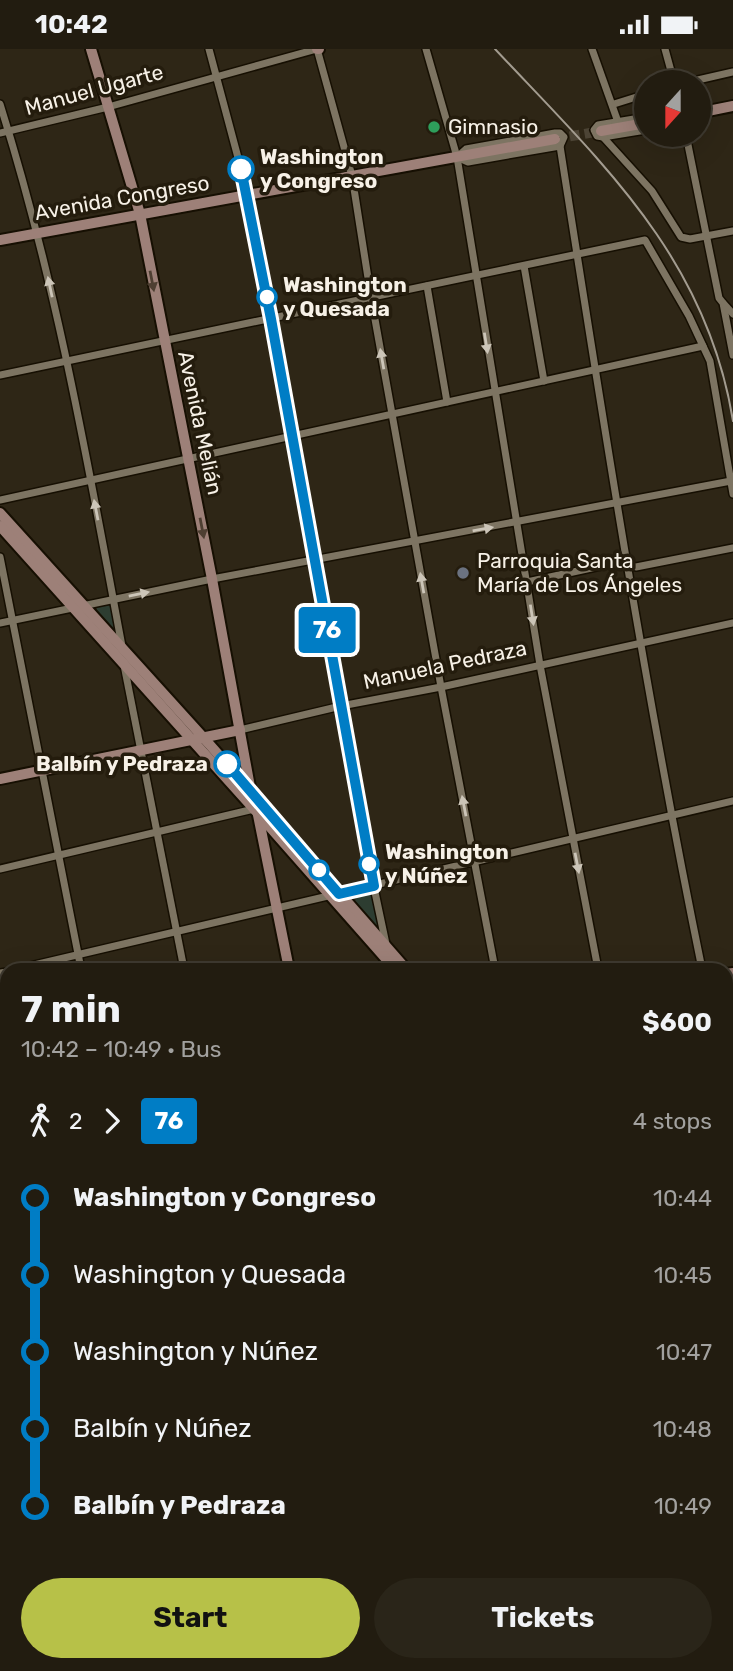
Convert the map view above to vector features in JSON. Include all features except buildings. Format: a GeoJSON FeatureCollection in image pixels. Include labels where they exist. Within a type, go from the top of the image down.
{"type":"FeatureCollection","features":[{"type":"Feature","properties":{"kind":"main road","name":"Avenida Melián"},"geometry":{"type":"LineString","coordinates":[[91,49],[140,214],[288,963]]}},
{"type":"Feature","properties":{"kind":"main road"},"geometry":{"type":"LineString","coordinates":[[711,110],[733,106]]}},
{"type":"Feature","properties":{"kind":"main road"},"geometry":{"type":"LineString","coordinates":[[602,134],[634,126]]}},
{"type":"Feature","properties":{"kind":"main road","name":"Avenida Congreso"},"geometry":{"type":"LineString","coordinates":[[0,240],[457,157],[557,142]]}},
{"type":"Feature","properties":{"kind":"main road"},"geometry":{"type":"LineString","coordinates":[[0,513],[124,666],[253,794],[388,963]]}},
{"type":"Feature","properties":{"kind":"main road"},"geometry":{"type":"LineString","coordinates":[[0,526],[77,607],[122,649],[256,811],[401,963]]}},
{"type":"Feature","properties":{"kind":"main road","name":"Manuela Pedraza"},"geometry":{"type":"LineString","coordinates":[[0,779],[240,730]]}},
{"type":"Feature","properties":{"kind":"street"},"geometry":{"type":"LineString","coordinates":[[209,49],[248,195],[387,947]]}},
{"type":"Feature","properties":{"kind":"street","name":"Manuel Ugarte"},"geometry":{"type":"LineString","coordinates":[[4,133],[318,49]]}},
{"type":"Feature","properties":{"kind":"street"},"geometry":{"type":"LineString","coordinates":[[318,49],[352,176],[441,687],[494,963]]}},
{"type":"Feature","properties":{"kind":"street"},"geometry":{"type":"LineString","coordinates":[[426,49],[457,157],[540,665],[597,963]]}},
{"type":"Feature","properties":{"kind":"street"},"geometry":{"type":"LineString","coordinates":[[592,49],[614,104],[618,122]]}},
{"type":"Feature","properties":{"kind":"street"},"geometry":{"type":"LineString","coordinates":[[665,49],[671,70]]}},
{"type":"Feature","properties":{"kind":"street"},"geometry":{"type":"LineString","coordinates":[[711,77],[733,72]]}},
{"type":"Feature","properties":{"kind":"street"},"geometry":{"type":"LineString","coordinates":[[614,104],[634,98]]}},
{"type":"Feature","properties":{"kind":"street"},"geometry":{"type":"LineString","coordinates":[[0,104],[4,133],[38,233],[66,360],[183,963]]}},
{"type":"Feature","properties":{"kind":"street"},"geometry":{"type":"LineString","coordinates":[[634,119],[594,127],[595,134],[634,130]]}},
{"type":"Feature","properties":{"kind":"street"},"geometry":{"type":"LineString","coordinates":[[602,134],[652,191],[681,237],[690,239],[733,231]]}},
{"type":"Feature","properties":{"kind":"street"},"geometry":{"type":"LineString","coordinates":[[557,142],[640,644],[701,963]]}},
{"type":"Feature","properties":{"kind":"street"},"geometry":{"type":"LineString","coordinates":[[688,147],[719,298],[733,314]]}},
{"type":"Feature","properties":{"kind":"street"},"geometry":{"type":"LineString","coordinates":[[0,375],[645,240],[710,361],[733,494]]}},
{"type":"Feature","properties":{"kind":"street"},"geometry":{"type":"LineString","coordinates":[[524,266],[544,381]]}},
{"type":"Feature","properties":{"kind":"street"},"geometry":{"type":"LineString","coordinates":[[427,286],[447,402]]}},
{"type":"Feature","properties":{"kind":"street"},"geometry":{"type":"LineString","coordinates":[[723,303],[733,355]]}},
{"type":"Feature","properties":{"kind":"street"},"geometry":{"type":"LineString","coordinates":[[0,500],[703,346]]}},
{"type":"Feature","properties":{"kind":"street"},"geometry":{"type":"LineString","coordinates":[[0,623],[212,579],[731,481]]}},
{"type":"Feature","properties":{"kind":"street"},"geometry":{"type":"LineString","coordinates":[[527,582],[619,562],[636,567],[733,548]]}},
{"type":"Feature","properties":{"kind":"street"},"geometry":{"type":"LineString","coordinates":[[0,557],[80,963]]}},
{"type":"Feature","properties":{"kind":"street","name":"Manuela Pedraza"},"geometry":{"type":"LineString","coordinates":[[240,730],[733,623]]}},
{"type":"Feature","properties":{"kind":"street"},"geometry":{"type":"LineString","coordinates":[[43,963],[733,801]]}},
{"type":"Feature","properties":{"kind":"street"},"geometry":{"type":"LineString","coordinates":[[0,869],[256,811]]}},
{"type":"Feature","properties":{"kind":"green space"},"geometry":{"type":"Polygon","coordinates":[[[98,606],[111,607],[114,631],[95,612],[98,606]]]}},
{"type":"Feature","properties":{"kind":"green space"},"geometry":{"type":"Polygon","coordinates":[[[358,895],[372,895],[377,925],[354,903],[358,895]]]}},
{"type":"Feature","properties":{"kind":"tunnel"},"geometry":{"type":"LineString","coordinates":[[555,139],[601,131]]}},
{"type":"Feature","properties":{"kind":"railway"},"geometry":{"type":"LineString","coordinates":[[495,49],[610,173],[644,216],[674,261],[700,310],[720,363],[733,421]]}},
{"type":"Feature","properties":{"kind":"bus line","name":"76"},"geometry":{"type":"LineString","coordinates":[[227,764],[339,894],[374,886],[248,195],[241,169]]}},
{"type":"Feature","properties":{"kind":"place","name":"Gimnasio"},"geometry":{"type":"Point","coordinates":[434,127]}},
{"type":"Feature","properties":{"kind":"place","name":"Washington y Congreso"},"geometry":{"type":"Point","coordinates":[241,169]}},
{"type":"Feature","properties":{"kind":"place","name":"Washington y Quesada"},"geometry":{"type":"Point","coordinates":[267,297]}},
{"type":"Feature","properties":{"kind":"place","name":"Parroquia Santa María de Los Ángeles"},"geometry":{"type":"Point","coordinates":[463,573]}},
{"type":"Feature","properties":{"kind":"place","name":"Balbín y Pedraza"},"geometry":{"type":"Point","coordinates":[227,764]}},
{"type":"Feature","properties":{"kind":"place","name":"Washington y Núñez"},"geometry":{"type":"Point","coordinates":[369,864]}}]}
